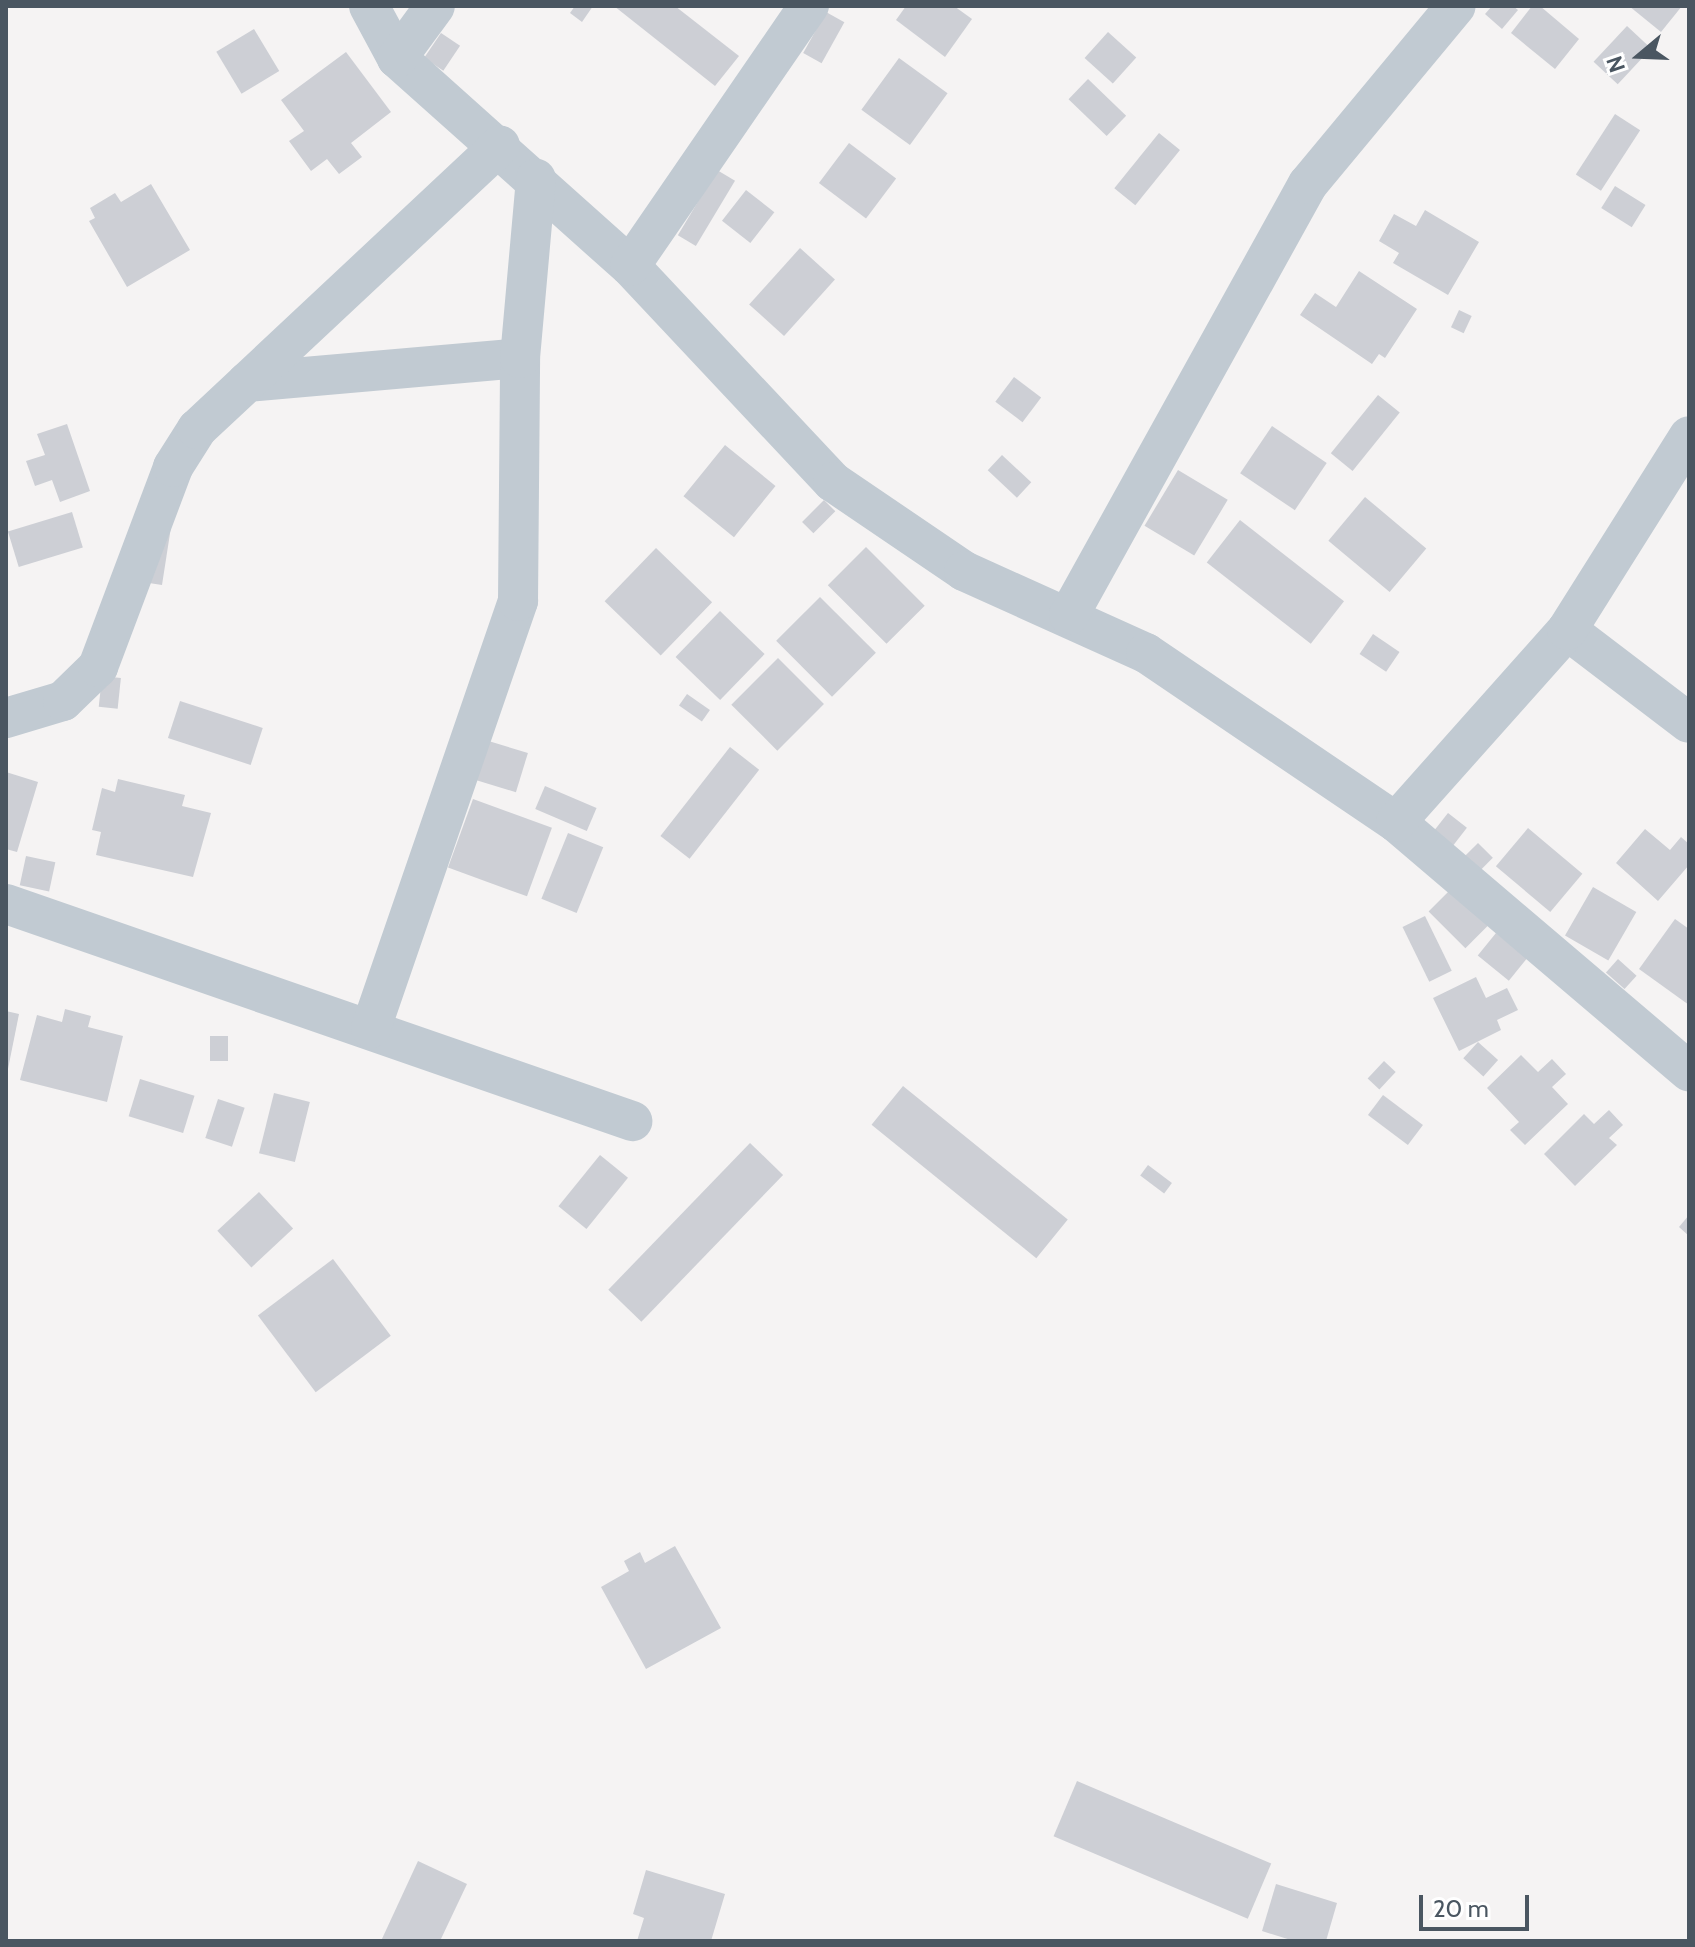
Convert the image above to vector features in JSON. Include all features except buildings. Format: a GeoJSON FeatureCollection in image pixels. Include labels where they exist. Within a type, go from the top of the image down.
{"type":"FeatureCollection","features":[{"type":"Feature","properties":{"kind":"street"},"geometry":{"type":"LineString","coordinates":[[369,6],[397,58],[500,145],[630,266],[833,482],[964,571],[1069,615],[1146,653],[1396,822],[1689,1071]]}},
{"type":"Feature","properties":{"kind":"street"},"geometry":{"type":"LineString","coordinates":[[397,58],[435,6]]}},
{"type":"Feature","properties":{"kind":"street"},"geometry":{"type":"LineString","coordinates":[[630,266],[809,6]]}},
{"type":"Feature","properties":{"kind":"street"},"geometry":{"type":"LineString","coordinates":[[1069,615],[1308,184],[1456,6]]}},
{"type":"Feature","properties":{"kind":"street"},"geometry":{"type":"LineString","coordinates":[[6,718],[63,701],[98,667],[173,467],[197,429],[500,145]]}},
{"type":"Feature","properties":{"kind":"street"},"geometry":{"type":"LineString","coordinates":[[371,1028],[518,601],[520,358],[536,179]]}},
{"type":"Feature","properties":{"kind":"street"},"geometry":{"type":"LineString","coordinates":[[247,382],[520,358]]}},
{"type":"Feature","properties":{"kind":"street"},"geometry":{"type":"LineString","coordinates":[[1396,822],[1567,630],[1689,436]]}},
{"type":"Feature","properties":{"kind":"street"},"geometry":{"type":"LineString","coordinates":[[1567,630],[1689,723]]}},
{"type":"Feature","properties":{"kind":"street"},"geometry":{"type":"LineString","coordinates":[[6,904],[632,1121]]}}]}
